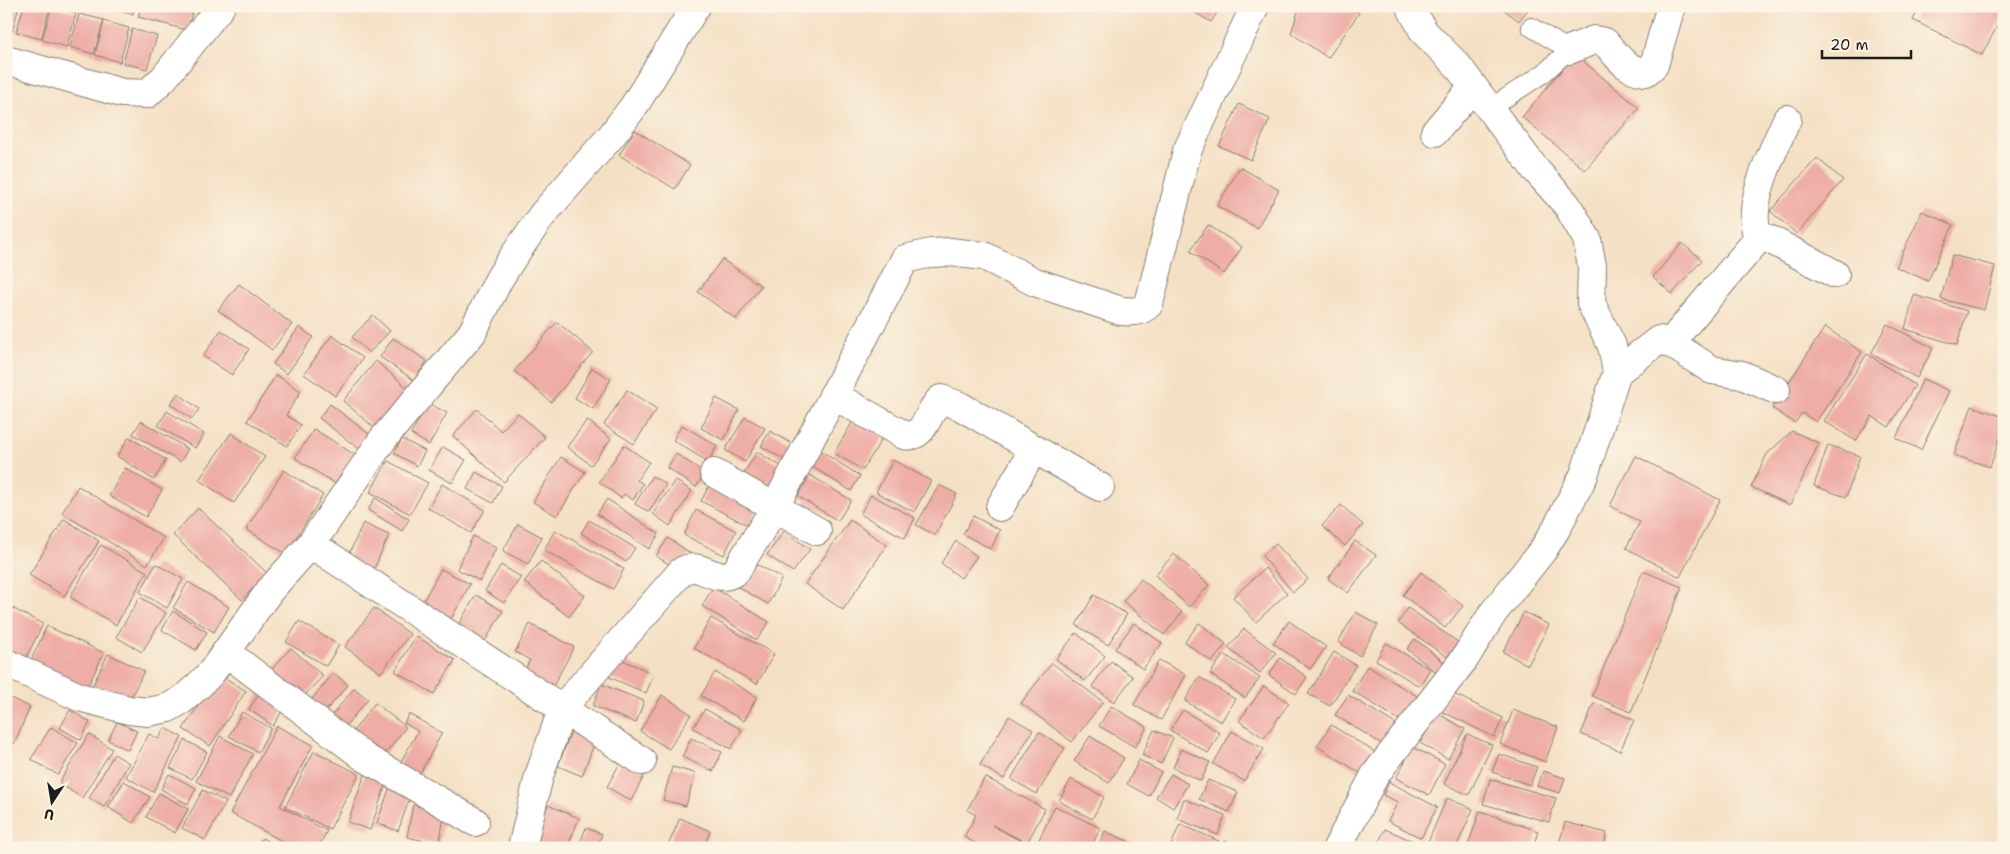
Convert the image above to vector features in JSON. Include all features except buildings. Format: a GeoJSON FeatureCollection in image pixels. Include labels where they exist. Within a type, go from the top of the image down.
{"type":"FeatureCollection","features":[{"type":"Feature","properties":{"kind":"street"},"geometry":{"type":"LineString","coordinates":[[14,67],[122,93],[147,94],[164,78],[221,6]]}},
{"type":"Feature","properties":{"kind":"street"},"geometry":{"type":"LineString","coordinates":[[6,663],[79,697],[129,710],[148,712],[168,708],[182,700],[211,673],[270,590],[311,544],[383,439],[472,333],[499,279],[513,257],[543,214],[628,113],[696,6]]}},
{"type":"Feature","properties":{"kind":"street"},"geometry":{"type":"LineString","coordinates":[[522,848],[539,776],[563,707],[681,572],[687,568],[694,568],[713,576],[728,576],[736,571],[775,507],[905,259],[930,252],[984,256],[1035,282],[1121,311],[1134,312],[1144,309],[1150,304],[1186,151],[1255,6]]}},
{"type":"Feature","properties":{"kind":"street"},"geometry":{"type":"LineString","coordinates":[[1336,848],[1375,775],[1460,665],[1493,613],[1543,550],[1556,529],[1584,475],[1617,372],[1612,346],[1591,303],[1592,266],[1588,240],[1568,206],[1535,169],[1457,65],[1424,32],[1410,6]]}},
{"type":"Feature","properties":{"kind":"street"},"geometry":{"type":"LineString","coordinates":[[1569,50],[1594,40],[1605,42],[1626,67],[1646,72],[1654,65],[1671,6]]}},
{"type":"Feature","properties":{"kind":"street"},"geometry":{"type":"LineString","coordinates":[[1435,132],[1473,87]]}},
{"type":"Feature","properties":{"kind":"street"},"geometry":{"type":"LineString","coordinates":[[1756,241],[1757,199],[1787,119]]}},
{"type":"Feature","properties":{"kind":"street"},"geometry":{"type":"LineString","coordinates":[[1670,343],[1756,241],[1763,237],[1835,274]]}},
{"type":"Feature","properties":{"kind":"street"},"geometry":{"type":"LineString","coordinates":[[1617,372],[1659,340],[1670,343],[1712,370],[1733,374],[1776,390]]}},
{"type":"Feature","properties":{"kind":"street"},"geometry":{"type":"LineString","coordinates":[[833,395],[904,435],[912,436],[920,433],[935,404],[941,399],[960,406],[1100,487]]}},
{"type":"Feature","properties":{"kind":"street"},"geometry":{"type":"LineString","coordinates":[[1000,507],[1034,449]]}},
{"type":"Feature","properties":{"kind":"street"},"geometry":{"type":"LineString","coordinates":[[714,473],[818,531]]}},
{"type":"Feature","properties":{"kind":"street"},"geometry":{"type":"LineString","coordinates":[[311,544],[482,658],[563,707],[642,760]]}},
{"type":"Feature","properties":{"kind":"street"},"geometry":{"type":"LineString","coordinates":[[226,652],[364,758],[475,822]]}},
{"type":"Feature","properties":{"kind":"lane"},"geometry":{"type":"LineString","coordinates":[[1489,109],[1544,73],[1569,50],[1531,27]]}}]}
